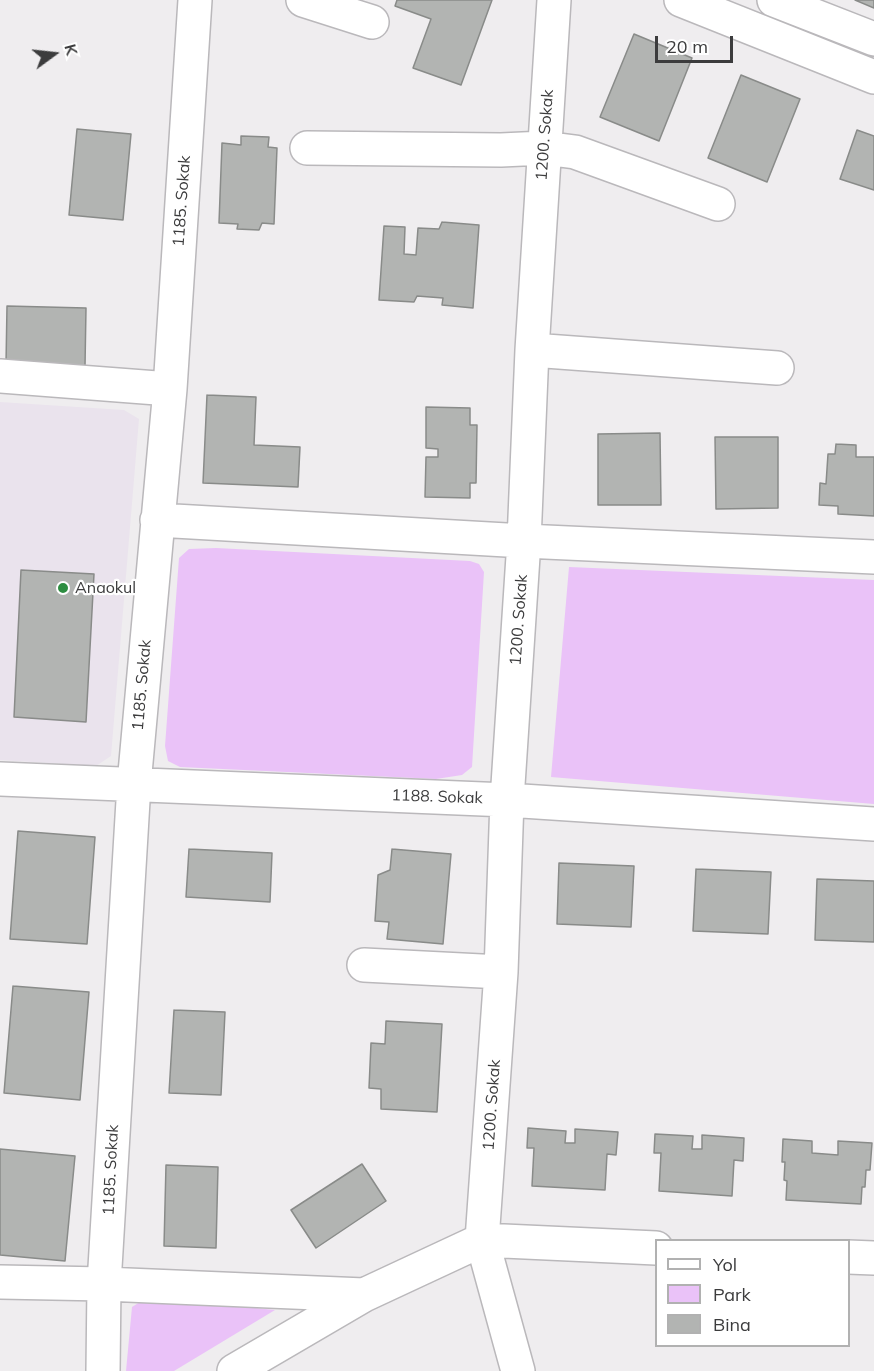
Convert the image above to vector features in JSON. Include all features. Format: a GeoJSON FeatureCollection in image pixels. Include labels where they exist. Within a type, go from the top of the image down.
{"type":"FeatureCollection","features":[{"type":"Feature","properties":{"kind":"street"},"geometry":{"type":"LineString","coordinates":[[303,0],[372,22]]}},
{"type":"Feature","properties":{"kind":"street","name":"1200. Sokak"},"geometry":{"type":"LineString","coordinates":[[518,1371],[483,1240],[501,972],[507,800],[554,0]]}},
{"type":"Feature","properties":{"kind":"street"},"geometry":{"type":"LineString","coordinates":[[681,0],[874,77]]}},
{"type":"Feature","properties":{"kind":"street"},"geometry":{"type":"LineString","coordinates":[[774,0],[874,39]]}},
{"type":"Feature","properties":{"kind":"street","name":"1185. Sokak"},"geometry":{"type":"LineString","coordinates":[[103,1371],[104,1284],[134,784],[170,389],[191,1]]}},
{"type":"Feature","properties":{"kind":"street"},"geometry":{"type":"LineString","coordinates":[[307,148],[544,148],[575,152],[718,204]]}},
{"type":"Feature","properties":{"kind":"street"},"geometry":{"type":"LineString","coordinates":[[532,350],[777,368]]}},
{"type":"Feature","properties":{"kind":"street"},"geometry":{"type":"LineString","coordinates":[[0,376],[170,389]]}},
{"type":"Feature","properties":{"kind":"street"},"geometry":{"type":"LineString","coordinates":[[157,520],[524,541],[874,557]]}},
{"type":"Feature","properties":{"kind":"street","name":"1188. Sokak"},"geometry":{"type":"LineString","coordinates":[[0,779],[507,800],[874,824]]}},
{"type":"Feature","properties":{"kind":"street"},"geometry":{"type":"LineString","coordinates":[[364,965],[501,972]]}},
{"type":"Feature","properties":{"kind":"street"},"geometry":{"type":"LineString","coordinates":[[234,1371],[364,1295],[483,1240],[655,1248]]}},
{"type":"Feature","properties":{"kind":"street"},"geometry":{"type":"LineString","coordinates":[[850,1257],[874,1258]]}},
{"type":"Feature","properties":{"kind":"street"},"geometry":{"type":"LineString","coordinates":[[0,1282],[364,1295]]}},
{"type":"Feature","properties":{"kind":"shaded area","name":"Anaokul"},"geometry":{"type":"Polygon","coordinates":[[[0,402],[124,410],[139,419],[111,756],[96,766],[0,760],[0,402]]]}},
{"type":"Feature","properties":{"kind":"green space"},"geometry":{"type":"Polygon","coordinates":[[[216,548],[470,561],[479,564],[484,572],[472,767],[462,775],[436,779],[180,767],[168,761],[165,746],[179,558],[189,549],[216,548]]]}},
{"type":"Feature","properties":{"kind":"green space"},"geometry":{"type":"Polygon","coordinates":[[[569,567],[874,580],[874,804],[551,777],[569,567]]]}},
{"type":"Feature","properties":{"kind":"green space"},"geometry":{"type":"Polygon","coordinates":[[[148,1297],[275,1310],[174,1371],[126,1371],[132,1307],[148,1297]]]}},
{"type":"Feature","properties":{"kind":"building"},"geometry":{"type":"Polygon","coordinates":[[[397,0],[492,0],[461,85],[413,68],[431,19],[395,6],[397,0]]]}},
{"type":"Feature","properties":{"kind":"building"},"geometry":{"type":"Polygon","coordinates":[[[855,0],[874,0],[874,8],[855,0]]]}},
{"type":"Feature","properties":{"kind":"building"},"geometry":{"type":"Polygon","coordinates":[[[634,34],[692,58],[659,141],[600,117],[634,34]]]}},
{"type":"Feature","properties":{"kind":"building"},"geometry":{"type":"Polygon","coordinates":[[[741,75],[800,99],[767,182],[708,158],[741,75]]]}},
{"type":"Feature","properties":{"kind":"building"},"geometry":{"type":"Polygon","coordinates":[[[77,129],[131,134],[123,220],[69,215],[77,129]]]}},
{"type":"Feature","properties":{"kind":"building"},"geometry":{"type":"Polygon","coordinates":[[[857,130],[874,136],[874,190],[840,179],[857,130]]]}},
{"type":"Feature","properties":{"kind":"building"},"geometry":{"type":"Polygon","coordinates":[[[241,136],[269,137],[268,147],[277,148],[274,224],[262,223],[259,230],[237,229],[238,224],[219,223],[222,143],[241,145],[241,136]]]}},
{"type":"Feature","properties":{"kind":"building"},"geometry":{"type":"Polygon","coordinates":[[[442,222],[479,225],[473,308],[442,305],[443,298],[417,296],[414,302],[379,300],[384,226],[405,227],[404,254],[416,255],[418,228],[439,229],[442,222]]]}},
{"type":"Feature","properties":{"kind":"building"},"geometry":{"type":"Polygon","coordinates":[[[7,306],[86,308],[85,366],[6,364],[7,306]]]}},
{"type":"Feature","properties":{"kind":"building"},"geometry":{"type":"Polygon","coordinates":[[[207,395],[256,397],[254,445],[300,447],[298,487],[203,483],[207,395]]]}},
{"type":"Feature","properties":{"kind":"building"},"geometry":{"type":"Polygon","coordinates":[[[426,407],[470,408],[470,425],[477,425],[476,483],[470,483],[470,498],[425,497],[426,457],[438,457],[438,449],[426,448],[426,407]]]}},
{"type":"Feature","properties":{"kind":"building"},"geometry":{"type":"Polygon","coordinates":[[[660,433],[661,505],[598,505],[598,434],[660,433]]]}},
{"type":"Feature","properties":{"kind":"building"},"geometry":{"type":"Polygon","coordinates":[[[715,437],[778,437],[778,508],[716,509],[715,437]]]}},
{"type":"Feature","properties":{"kind":"building"},"geometry":{"type":"Polygon","coordinates":[[[836,444],[856,445],[856,457],[874,457],[874,516],[838,514],[838,506],[819,505],[820,483],[826,484],[828,454],[835,454],[836,444]]]}},
{"type":"Feature","properties":{"kind":"building"},"geometry":{"type":"Polygon","coordinates":[[[21,570],[94,574],[86,722],[14,717],[21,570]]]}},
{"type":"Feature","properties":{"kind":"building"},"geometry":{"type":"Polygon","coordinates":[[[18,831],[95,837],[87,944],[10,939],[18,831]]]}},
{"type":"Feature","properties":{"kind":"building"},"geometry":{"type":"Polygon","coordinates":[[[189,849],[272,853],[270,902],[186,897],[189,849]]]}},
{"type":"Feature","properties":{"kind":"building"},"geometry":{"type":"Polygon","coordinates":[[[392,849],[451,854],[443,944],[387,939],[389,922],[375,921],[378,875],[390,870],[392,849]]]}},
{"type":"Feature","properties":{"kind":"building"},"geometry":{"type":"Polygon","coordinates":[[[559,863],[634,866],[631,927],[557,924],[559,863]]]}},
{"type":"Feature","properties":{"kind":"building"},"geometry":{"type":"Polygon","coordinates":[[[696,869],[771,872],[768,934],[693,931],[696,869]]]}},
{"type":"Feature","properties":{"kind":"building"},"geometry":{"type":"Polygon","coordinates":[[[817,879],[874,881],[874,942],[815,940],[817,879]]]}},
{"type":"Feature","properties":{"kind":"building"},"geometry":{"type":"Polygon","coordinates":[[[13,986],[89,992],[80,1100],[4,1093],[13,986]]]}},
{"type":"Feature","properties":{"kind":"building"},"geometry":{"type":"Polygon","coordinates":[[[174,1010],[225,1012],[221,1095],[169,1093],[174,1010]]]}},
{"type":"Feature","properties":{"kind":"building"},"geometry":{"type":"Polygon","coordinates":[[[386,1021],[442,1024],[437,1112],[381,1109],[381,1089],[369,1088],[371,1043],[385,1044],[386,1021]]]}},
{"type":"Feature","properties":{"kind":"building"},"geometry":{"type":"Polygon","coordinates":[[[528,1128],[566,1131],[565,1143],[575,1143],[575,1129],[618,1132],[616,1155],[607,1154],[605,1190],[532,1186],[534,1148],[527,1148],[528,1128]]]}},
{"type":"Feature","properties":{"kind":"building"},"geometry":{"type":"Polygon","coordinates":[[[655,1134],[693,1136],[692,1149],[702,1149],[702,1135],[744,1138],[743,1161],[734,1160],[732,1196],[659,1191],[661,1153],[654,1153],[655,1134]]]}},
{"type":"Feature","properties":{"kind":"building"},"geometry":{"type":"Polygon","coordinates":[[[783,1139],[812,1141],[812,1153],[838,1155],[838,1141],[872,1143],[870,1170],[866,1170],[861,1204],[786,1200],[785,1162],[782,1162],[783,1139]]]}},
{"type":"Feature","properties":{"kind":"building"},"geometry":{"type":"Polygon","coordinates":[[[0,1149],[75,1156],[65,1261],[0,1255],[0,1149]]]}},
{"type":"Feature","properties":{"kind":"building"},"geometry":{"type":"Polygon","coordinates":[[[362,1164],[386,1201],[316,1248],[291,1210],[362,1164]]]}},
{"type":"Feature","properties":{"kind":"building"},"geometry":{"type":"Polygon","coordinates":[[[166,1165],[218,1167],[216,1248],[164,1246],[166,1165]]]}},
{"type":"Feature","properties":{"kind":"place","name":"Anaokul"},"geometry":{"type":"Point","coordinates":[63,588]}}]}
